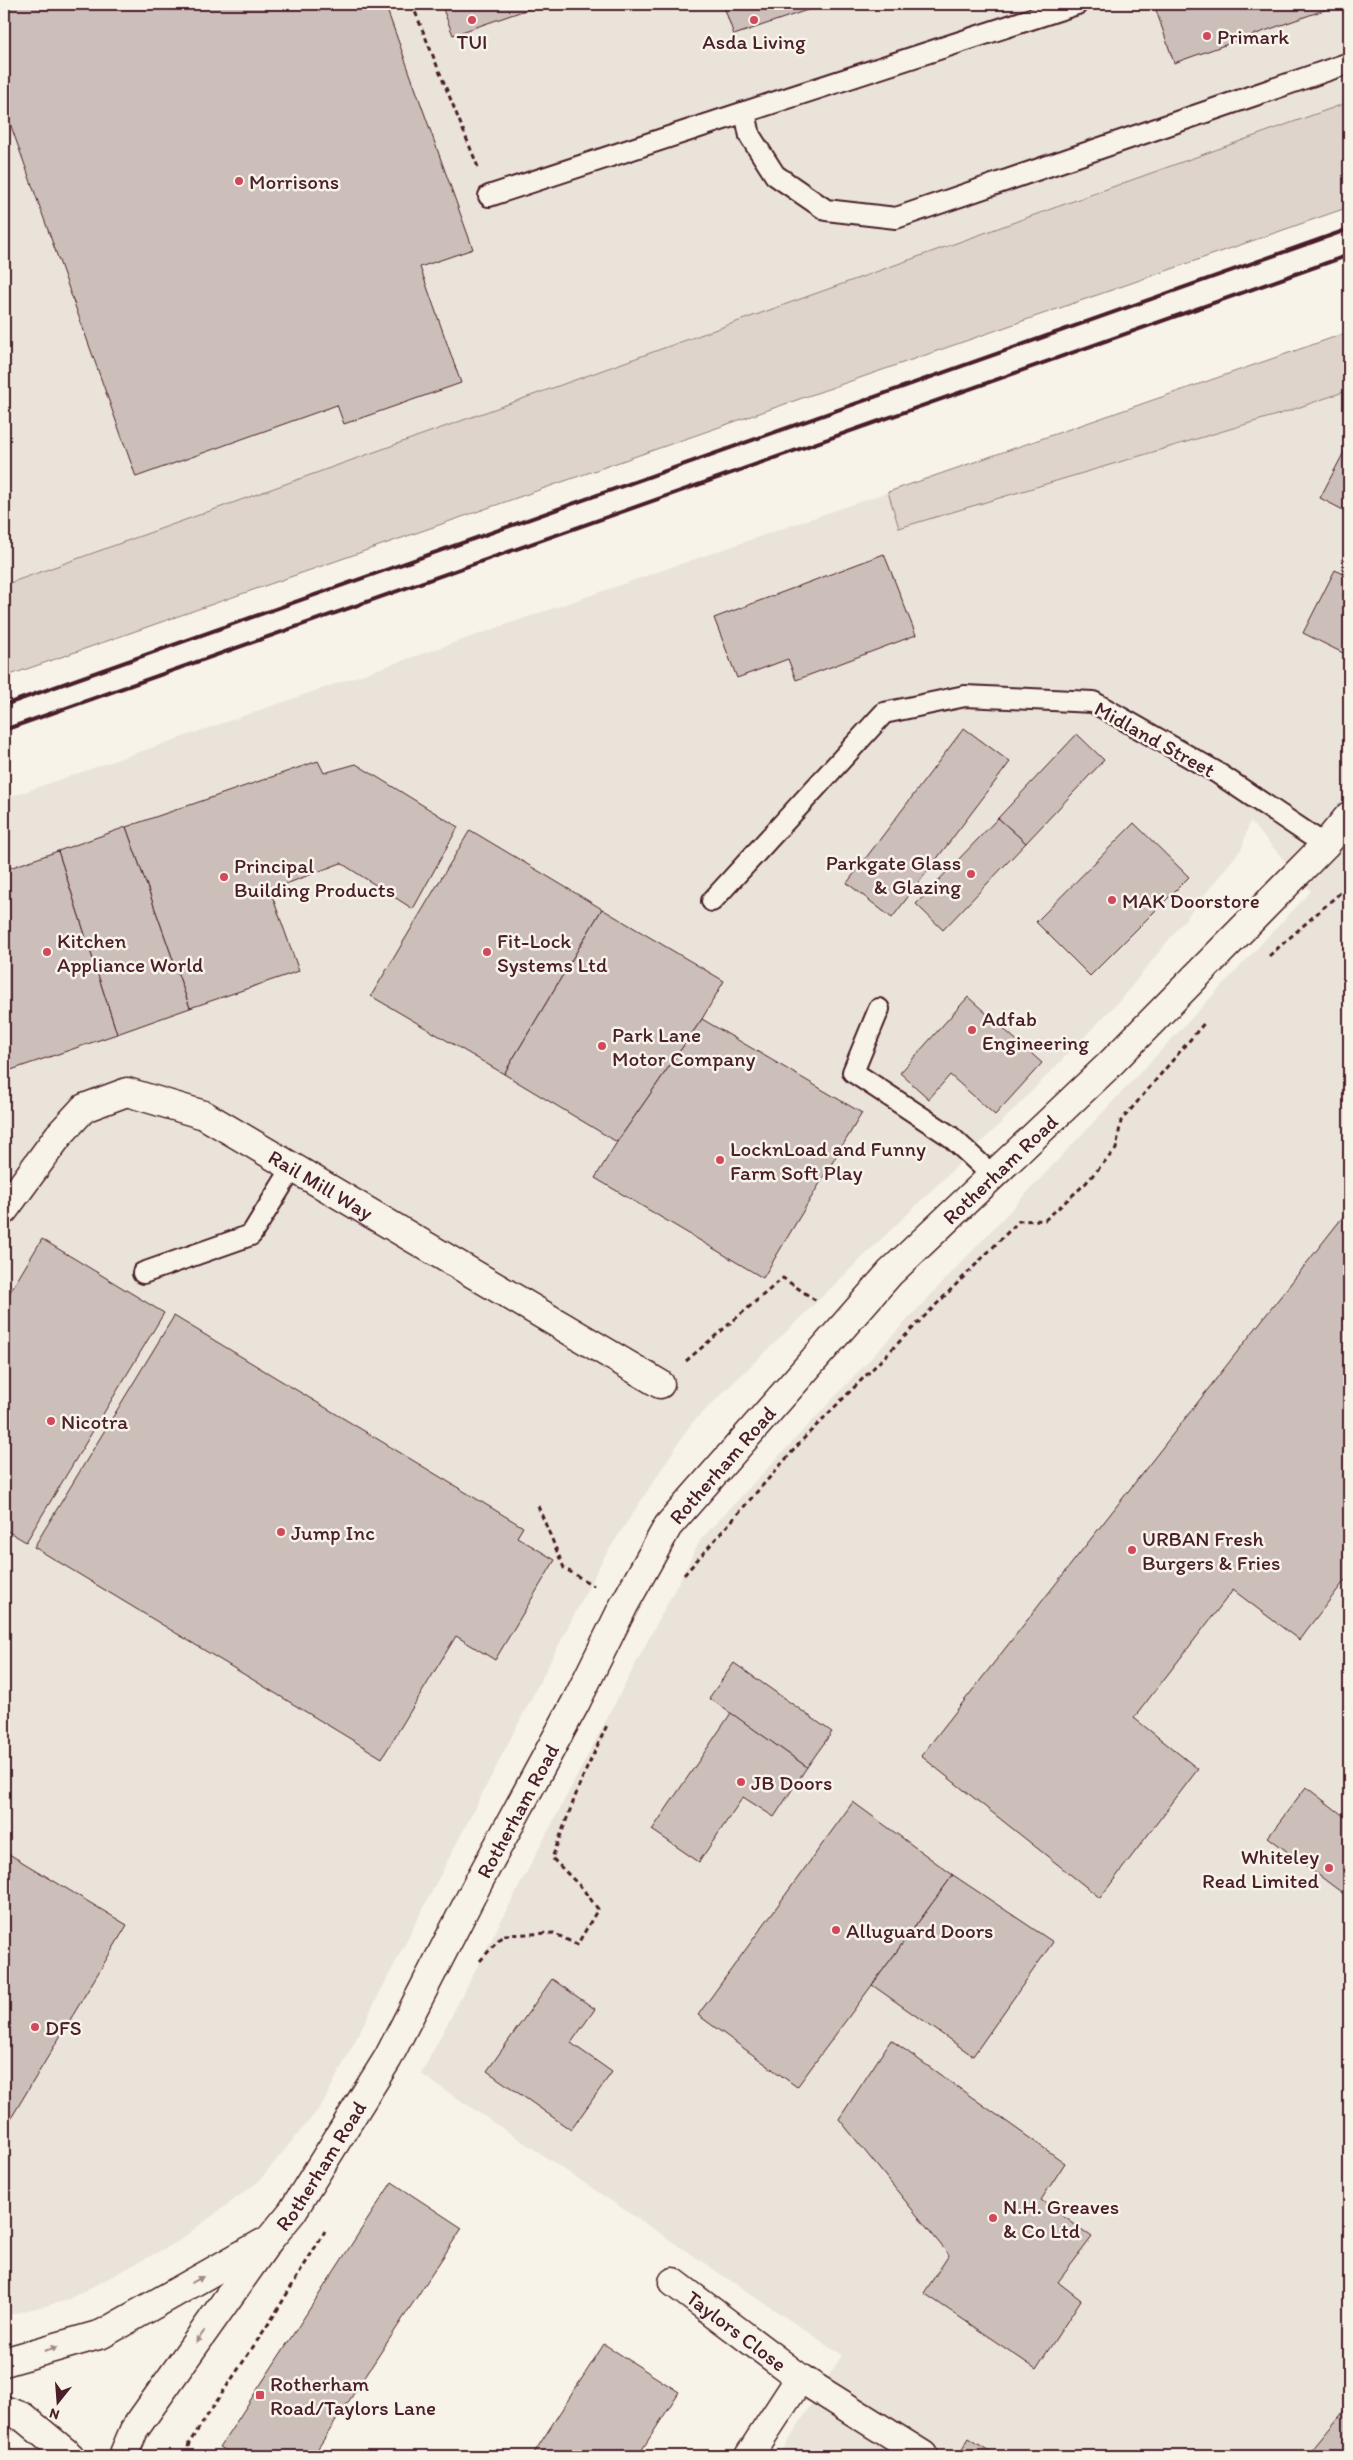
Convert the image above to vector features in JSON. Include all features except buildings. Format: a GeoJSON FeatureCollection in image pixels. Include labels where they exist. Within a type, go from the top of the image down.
{"type":"FeatureCollection","features":[{"type":"Feature","properties":{"kind":"main road","name":"Rotherham Road"},"geometry":{"type":"LineString","coordinates":[[123,2456],[134,2430],[269,2240],[292,2212],[388,2058],[479,1881],[576,1702],[624,1605],[668,1526],[890,1273],[1107,1067],[1325,845],[1349,816]]}},
{"type":"Feature","properties":{"kind":"main road","name":"Rail Mill Way"},"geometry":{"type":"LineString","coordinates":[[4,1210],[59,1134],[84,1108],[127,1092],[204,1115],[660,1384]]}},
{"type":"Feature","properties":{"kind":"main road","name":"Rotherham Road"},"geometry":{"type":"LineString","coordinates":[[4,2362],[102,2334],[269,2240]]}},
{"type":"Feature","properties":{"kind":"main road","name":"Taylors Close"},"geometry":{"type":"LineString","coordinates":[[673,2282],[800,2378],[923,2455]]}},
{"type":"Feature","properties":{"kind":"main road","name":"Taylors Close"},"geometry":{"type":"LineString","coordinates":[[749,2456],[800,2378]]}},
{"type":"Feature","properties":{"kind":"main road"},"geometry":{"type":"LineString","coordinates":[[4,2410],[23,2418],[70,2456]]}},
{"type":"Feature","properties":{"kind":"lane"},"geometry":{"type":"LineString","coordinates":[[489,196],[1077,4]]}},
{"type":"Feature","properties":{"kind":"lane"},"geometry":{"type":"LineString","coordinates":[[745,112],[750,136],[775,175],[826,210],[896,218],[1349,63]]}},
{"type":"Feature","properties":{"kind":"lane","name":"Midland Street"},"geometry":{"type":"LineString","coordinates":[[712,901],[884,713],[965,696],[1093,702],[1216,772],[1325,845]]}},
{"type":"Feature","properties":{"kind":"lane"},"geometry":{"type":"LineString","coordinates":[[879,1009],[853,1072],[950,1136],[993,1176]]}},
{"type":"Feature","properties":{"kind":"lane"},"geometry":{"type":"LineString","coordinates":[[143,1274],[251,1235],[293,1167]]}},
{"type":"Feature","properties":{"kind":"path"},"geometry":{"type":"LineString","coordinates":[[412,4],[489,196]]}},
{"type":"Feature","properties":{"kind":"path"},"geometry":{"type":"LineString","coordinates":[[1262,962],[1349,885]]}},
{"type":"Feature","properties":{"kind":"path"},"geometry":{"type":"LineString","coordinates":[[679,1580],[806,1436],[1019,1221],[1045,1220],[1085,1184],[1116,1149],[1122,1121],[1208,1018]]}},
{"type":"Feature","properties":{"kind":"path"},"geometry":{"type":"LineString","coordinates":[[660,1384],[783,1278],[847,1322]]}},
{"type":"Feature","properties":{"kind":"path"},"geometry":{"type":"LineString","coordinates":[[538,1506],[564,1568],[624,1605]]}},
{"type":"Feature","properties":{"kind":"path"},"geometry":{"type":"LineString","coordinates":[[480,1962],[503,1935],[554,1933],[577,1945],[598,1909],[582,1888],[552,1858],[582,1781],[609,1721]]}},
{"type":"Feature","properties":{"kind":"path"},"geometry":{"type":"LineString","coordinates":[[186,2456],[190,2443],[273,2317],[329,2225]]}},
{"type":"Feature","properties":{"kind":"shaded area"},"geometry":{"type":"Polygon","coordinates":[[[4,4],[1349,4],[1349,102],[4,585],[4,4]]]}},
{"type":"Feature","properties":{"kind":"shaded area"},"geometry":{"type":"Polygon","coordinates":[[[1349,102],[1349,207],[4,677],[4,585],[1349,102]]]}},
{"type":"Feature","properties":{"kind":"shaded area"},"geometry":{"type":"Polygon","coordinates":[[[1349,332],[1349,390],[1280,414],[899,528],[888,492],[1349,332]]]}},
{"type":"Feature","properties":{"kind":"shaded area"},"geometry":{"type":"Polygon","coordinates":[[[1349,390],[1349,2456],[779,2456],[842,2355],[421,2074],[701,1539],[1311,891],[1250,821],[1242,848],[1123,997],[996,1128],[691,1424],[603,1559],[322,2105],[259,2181],[177,2242],[65,2301],[4,2316],[4,799],[888,492],[899,528],[1280,414],[1349,390]]]}},
{"type":"Feature","properties":{"kind":"railway"},"geometry":{"type":"LineString","coordinates":[[4,705],[1349,229]]}},
{"type":"Feature","properties":{"kind":"railway"},"geometry":{"type":"LineString","coordinates":[[4,730],[1349,255]]}},
{"type":"Feature","properties":{"kind":"place","name":"TUI"},"geometry":{"type":"Point","coordinates":[472,20]}},
{"type":"Feature","properties":{"kind":"place","name":"Asda Living"},"geometry":{"type":"Point","coordinates":[754,20]}},
{"type":"Feature","properties":{"kind":"place","name":"Primark"},"geometry":{"type":"Point","coordinates":[1207,36]}},
{"type":"Feature","properties":{"kind":"place","name":"Morrisons"},"geometry":{"type":"Point","coordinates":[239,181]}},
{"type":"Feature","properties":{"kind":"place","name":"Parkgate Glass & Glazing"},"geometry":{"type":"Point","coordinates":[971,874]}},
{"type":"Feature","properties":{"kind":"place","name":"Principal Building Products"},"geometry":{"type":"Point","coordinates":[224,877]}},
{"type":"Feature","properties":{"kind":"place","name":"MAK Doorstore"},"geometry":{"type":"Point","coordinates":[1112,900]}},
{"type":"Feature","properties":{"kind":"place","name":"Kitchen Appliance World"},"geometry":{"type":"Point","coordinates":[47,952]}},
{"type":"Feature","properties":{"kind":"place","name":"Fit-Lock Systems Ltd"},"geometry":{"type":"Point","coordinates":[487,952]}},
{"type":"Feature","properties":{"kind":"place","name":"Adfab Engineering"},"geometry":{"type":"Point","coordinates":[972,1030]}},
{"type":"Feature","properties":{"kind":"place","name":"Park Lane Motor Company"},"geometry":{"type":"Point","coordinates":[602,1046]}},
{"type":"Feature","properties":{"kind":"place","name":"LocknLoad and Funny Farm Soft Play"},"geometry":{"type":"Point","coordinates":[720,1160]}},
{"type":"Feature","properties":{"kind":"place","name":"Nicotra"},"geometry":{"type":"Point","coordinates":[51,1421]}},
{"type":"Feature","properties":{"kind":"place","name":"Jump Inc"},"geometry":{"type":"Point","coordinates":[281,1532]}},
{"type":"Feature","properties":{"kind":"place","name":"URBAN Fresh Burgers & Fries"},"geometry":{"type":"Point","coordinates":[1132,1550]}},
{"type":"Feature","properties":{"kind":"place","name":"JB Doors"},"geometry":{"type":"Point","coordinates":[741,1782]}},
{"type":"Feature","properties":{"kind":"place","name":"Whiteley Read Limited"},"geometry":{"type":"Point","coordinates":[1329,1868]}},
{"type":"Feature","properties":{"kind":"place","name":"Alluguard Doors"},"geometry":{"type":"Point","coordinates":[836,1930]}},
{"type":"Feature","properties":{"kind":"place","name":"DFS"},"geometry":{"type":"Point","coordinates":[35,2027]}},
{"type":"Feature","properties":{"kind":"place","name":"N.H. Greaves & Co Ltd"},"geometry":{"type":"Point","coordinates":[993,2218]}},
{"type":"Feature","properties":{"kind":"place","name":"Rotherham Road/Taylors Lane"},"geometry":{"type":"Point","coordinates":[260,2395]}}]}
